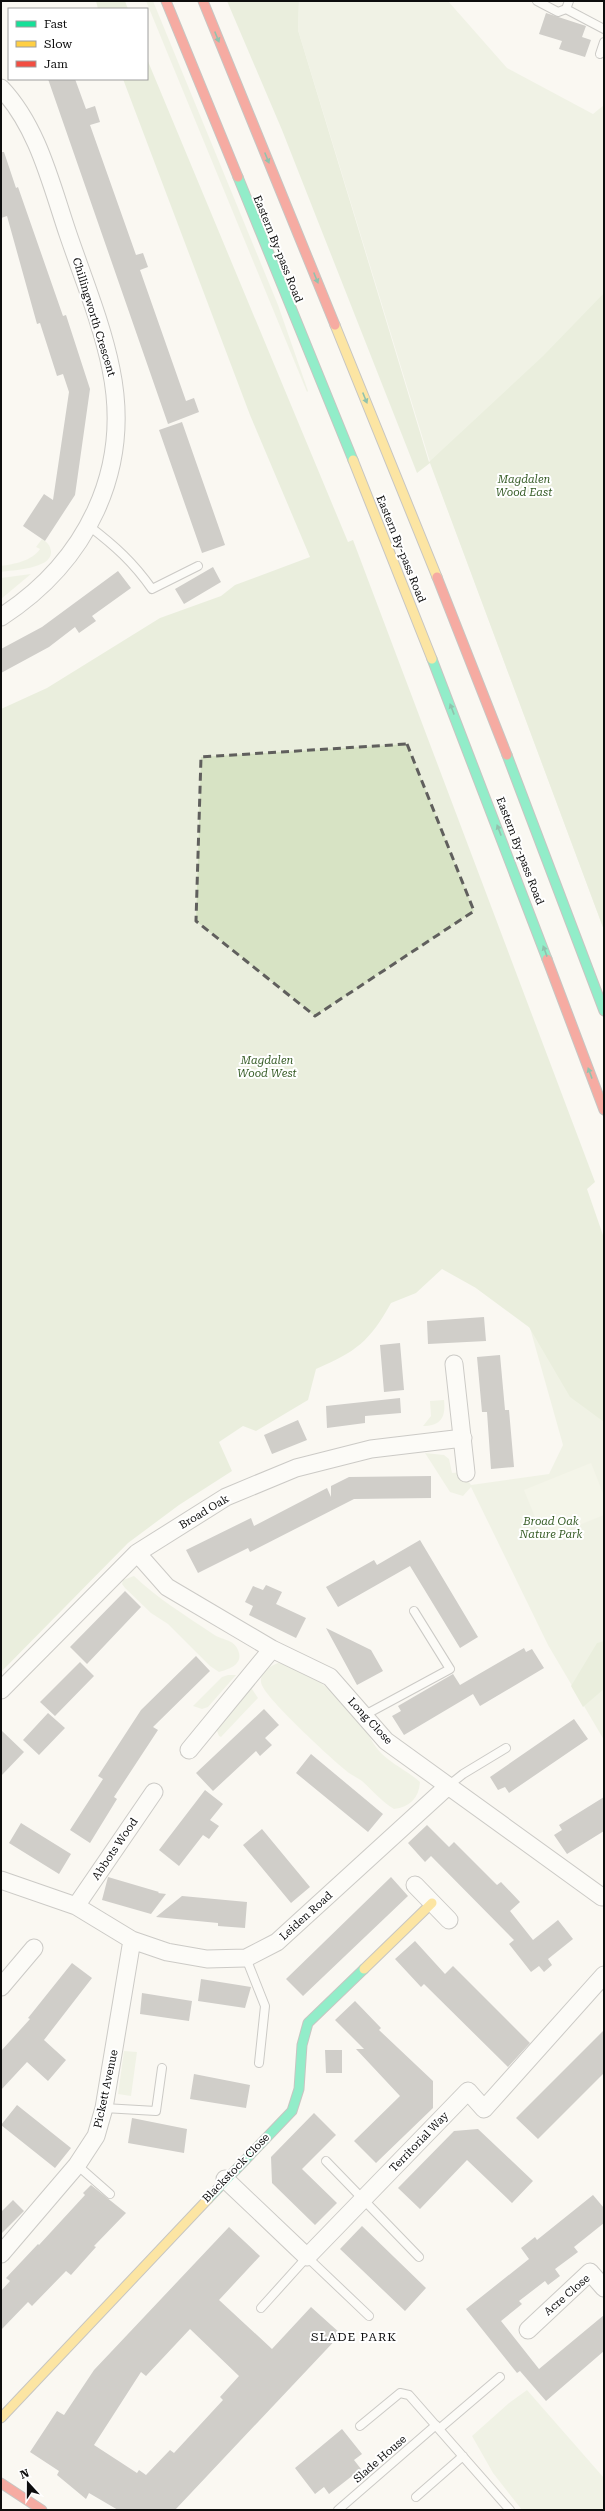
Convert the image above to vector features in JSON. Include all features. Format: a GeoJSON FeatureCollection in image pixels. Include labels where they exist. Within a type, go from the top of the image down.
{"type":"FeatureCollection","features":[{"type":"Feature","properties":{"kind":"main road","name":"Eastern By-pass Road"},"geometry":{"type":"LineString","coordinates":[[166,1],[408,595],[604,1110]]}},
{"type":"Feature","properties":{"kind":"main road"},"geometry":{"type":"LineString","coordinates":[[203,1],[440,583],[551,865],[604,1011]]}},
{"type":"Feature","properties":{"kind":"main road","name":"Blackstock Close"},"geometry":{"type":"LineString","coordinates":[[1,2418],[225,2179],[292,2111],[299,2096],[303,2034],[308,2022],[432,1903]]}},
{"type":"Feature","properties":{"kind":"main road"},"geometry":{"type":"LineString","coordinates":[[1,2483],[42,2510]]}},
{"type":"Feature","properties":{"kind":"street","name":"Chillingworth Crescent"},"geometry":{"type":"LineString","coordinates":[[1,88],[22,115],[39,148],[111,369],[116,407],[114,449],[103,494],[89,526],[78,544],[51,577],[1,617]]}},
{"type":"Feature","properties":{"kind":"street"},"geometry":{"type":"LineString","coordinates":[[454,1364],[466,1473]]}},
{"type":"Feature","properties":{"kind":"street","name":"Broad Oak"},"geometry":{"type":"LineString","coordinates":[[1,1690],[137,1553],[226,1497],[296,1468],[371,1449],[463,1438]]}},
{"type":"Feature","properties":{"kind":"street","name":"Long Close"},"geometry":{"type":"LineString","coordinates":[[137,1553],[166,1586],[272,1649],[330,1677],[386,1741],[603,1897]]}},
{"type":"Feature","properties":{"kind":"street"},"geometry":{"type":"LineString","coordinates":[[189,1750],[272,1649]]}},
{"type":"Feature","properties":{"kind":"street","name":"Leiden Road"},"geometry":{"type":"LineString","coordinates":[[1,1880],[76,1906],[132,1940],[174,1954],[207,1959],[246,1958],[277,1942],[448,1786]]}},
{"type":"Feature","properties":{"kind":"street","name":"Abbots Wood"},"geometry":{"type":"LineString","coordinates":[[76,1906],[154,1792]]}},
{"type":"Feature","properties":{"kind":"street"},"geometry":{"type":"LineString","coordinates":[[415,1885],[449,1920]]}},
{"type":"Feature","properties":{"kind":"street","name":"Pickett Avenue"},"geometry":{"type":"LineString","coordinates":[[1,2254],[77,2165],[96,2136],[104,2108],[132,1940]]}},
{"type":"Feature","properties":{"kind":"street"},"geometry":{"type":"LineString","coordinates":[[1,1987],[34,1948]]}},
{"type":"Feature","properties":{"kind":"street","name":"Territorial Way"},"geometry":{"type":"LineString","coordinates":[[306,2257],[364,2200],[468,2091],[484,2109],[604,1975]]}},
{"type":"Feature","properties":{"kind":"street"},"geometry":{"type":"LineString","coordinates":[[225,2179],[306,2257]]}},
{"type":"Feature","properties":{"kind":"street","name":"Acre Close"},"geometry":{"type":"LineString","coordinates":[[528,2330],[590,2272],[604,2288]]}},
{"type":"Feature","properties":{"kind":"lane"},"geometry":{"type":"LineString","coordinates":[[537,1],[558,12],[567,5],[604,29]]}},
{"type":"Feature","properties":{"kind":"lane"},"geometry":{"type":"LineString","coordinates":[[600,54],[604,42]]}},
{"type":"Feature","properties":{"kind":"lane"},"geometry":{"type":"LineString","coordinates":[[89,526],[122,551],[152,589],[198,566]]}},
{"type":"Feature","properties":{"kind":"lane"},"geometry":{"type":"LineString","coordinates":[[363,1716],[450,1669],[414,1611]]}},
{"type":"Feature","properties":{"kind":"lane"},"geometry":{"type":"LineString","coordinates":[[448,1786],[463,1774],[506,1748]]}},
{"type":"Feature","properties":{"kind":"lane"},"geometry":{"type":"LineString","coordinates":[[246,1958],[265,2006],[259,2063]]}},
{"type":"Feature","properties":{"kind":"lane"},"geometry":{"type":"LineString","coordinates":[[104,2108],[156,2111],[162,2068]]}},
{"type":"Feature","properties":{"kind":"lane"},"geometry":{"type":"LineString","coordinates":[[326,2161],[419,2257]]}},
{"type":"Feature","properties":{"kind":"lane"},"geometry":{"type":"LineString","coordinates":[[77,2165],[110,2194]]}},
{"type":"Feature","properties":{"kind":"lane"},"geometry":{"type":"LineString","coordinates":[[261,2308],[306,2257],[369,2316]]}},
{"type":"Feature","properties":{"kind":"lane","name":"Slade House"},"geometry":{"type":"LineString","coordinates":[[338,2510],[500,2377]]}},
{"type":"Feature","properties":{"kind":"lane"},"geometry":{"type":"LineString","coordinates":[[360,2426],[400,2393],[409,2395],[510,2510]]}},
{"type":"Feature","properties":{"kind":"lane"},"geometry":{"type":"LineString","coordinates":[[416,2498],[463,2456]]}},
{"type":"Feature","properties":{"kind":"highlighted area"},"geometry":{"type":"Polygon","coordinates":[[[407,744],[474,911],[315,1016],[196,921],[201,757],[407,744]]]}},
{"type":"Feature","properties":{"kind":"green space"},"geometry":{"type":"Polygon","coordinates":[[[96,1],[125,1],[128,8],[98,8],[96,1]]]}},
{"type":"Feature","properties":{"kind":"green space"},"geometry":{"type":"Polygon","coordinates":[[[146,1],[153,1],[278,305],[308,391],[307,392],[146,1]]]}},
{"type":"Feature","properties":{"kind":"green space","name":"Magdalen Wood East"},"geometry":{"type":"Polygon","coordinates":[[[227,1],[299,1],[298,30],[429,462],[543,356],[604,293],[604,930],[430,463],[417,473],[282,130],[227,1]]]}},
{"type":"Feature","properties":{"kind":"green space"},"geometry":{"type":"Polygon","coordinates":[[[299,1],[448,1],[507,68],[593,114],[604,105],[604,930],[430,462],[298,30],[299,1]]]}},
{"type":"Feature","properties":{"kind":"green space","name":"Magdalen Wood West"},"geometry":{"type":"Polygon","coordinates":[[[148,61],[348,542],[353,540],[595,1182],[587,1189],[604,1238],[604,1422],[570,1397],[529,1327],[476,1288],[442,1269],[416,1293],[391,1303],[376,1327],[361,1344],[342,1357],[316,1369],[308,1400],[256,1431],[243,1426],[219,1442],[232,1471],[179,1505],[128,1543],[1,1672],[1,709],[47,688],[160,618],[221,596],[235,585],[310,557],[250,415],[123,80],[148,80],[148,61]]]}},
{"type":"Feature","properties":{"kind":"green space"},"geometry":{"type":"Polygon","coordinates":[[[42,539],[48,544],[51,551],[50,557],[46,562],[31,568],[1,572],[1,566],[28,559],[37,553],[40,549],[36,547],[42,539]]]}},
{"type":"Feature","properties":{"kind":"green space"},"geometry":{"type":"Polygon","coordinates":[[[31,574],[1,599],[1,578],[31,574]]]}},
{"type":"Feature","properties":{"kind":"green space","name":"Broad Oak Nature Park"},"geometry":{"type":"Polygon","coordinates":[[[604,1238],[604,1740],[548,1645],[471,1487],[463,1496],[450,1492],[425,1453],[444,1455],[449,1459],[452,1473],[462,1472],[471,1485],[549,1474],[563,1445],[530,1328],[476,1288],[604,1238]]]}},
{"type":"Feature","properties":{"kind":"green space"},"geometry":{"type":"Polygon","coordinates":[[[444,1400],[444,1411],[441,1419],[429,1426],[423,1426],[431,1416],[430,1401],[444,1400]]]}},
{"type":"Feature","properties":{"kind":"green space"},"geometry":{"type":"Polygon","coordinates":[[[591,1463],[604,1496],[604,1515],[544,1539],[524,1490],[591,1463]]]}},
{"type":"Feature","properties":{"kind":"green space"},"geometry":{"type":"Polygon","coordinates":[[[134,1576],[182,1613],[216,1636],[234,1644],[238,1650],[238,1662],[235,1665],[219,1672],[210,1666],[168,1624],[151,1613],[125,1588],[122,1584],[123,1580],[134,1576]]]}},
{"type":"Feature","properties":{"kind":"green space"},"geometry":{"type":"Polygon","coordinates":[[[604,1641],[604,1689],[583,1707],[571,1686],[597,1643],[604,1641]]]}},
{"type":"Feature","properties":{"kind":"green space"},"geometry":{"type":"Polygon","coordinates":[[[278,1663],[290,1665],[302,1670],[326,1687],[348,1708],[357,1718],[381,1753],[420,1782],[418,1793],[413,1801],[400,1808],[394,1809],[389,1806],[362,1781],[349,1773],[329,1756],[285,1714],[264,1689],[261,1682],[264,1672],[278,1663]]]}},
{"type":"Feature","properties":{"kind":"green space"},"geometry":{"type":"Polygon","coordinates":[[[236,1675],[208,1707],[202,1709],[193,1706],[222,1677],[236,1675]]]}},
{"type":"Feature","properties":{"kind":"green space"},"geometry":{"type":"Polygon","coordinates":[[[250,1686],[258,1698],[221,1737],[219,1736],[215,1726],[250,1686]]]}},
{"type":"Feature","properties":{"kind":"green space"},"geometry":{"type":"Polygon","coordinates":[[[124,2051],[137,2052],[131,2096],[118,2094],[124,2051]]]}},
{"type":"Feature","properties":{"kind":"green space"},"geometry":{"type":"Polygon","coordinates":[[[527,2390],[604,2478],[604,2507],[601,2510],[522,2510],[493,2473],[472,2436],[509,2403],[527,2390]]]}},
{"type":"Feature","properties":{"kind":"building"},"geometry":{"type":"Polygon","coordinates":[[[546,13],[586,26],[582,37],[591,40],[585,57],[559,49],[562,41],[539,34],[546,13]]]}},
{"type":"Feature","properties":{"kind":"building"},"geometry":{"type":"Polygon","coordinates":[[[48,80],[75,80],[86,109],[95,106],[100,122],[90,125],[136,255],[143,253],[148,267],[140,270],[186,401],[194,398],[199,412],[168,424],[48,80]]]}},
{"type":"Feature","properties":{"kind":"building"},"geometry":{"type":"Polygon","coordinates":[[[1,152],[4,152],[16,188],[18,187],[63,316],[66,315],[90,389],[75,495],[45,541],[23,526],[44,494],[53,500],[69,392],[63,374],[57,376],[40,323],[37,324],[7,216],[1,218],[1,152]]]}},
{"type":"Feature","properties":{"kind":"building"},"geometry":{"type":"Polygon","coordinates":[[[182,422],[225,545],[202,553],[159,430],[182,422]]]}},
{"type":"Feature","properties":{"kind":"building"},"geometry":{"type":"Polygon","coordinates":[[[213,567],[221,582],[184,604],[175,589],[213,567]]]}},
{"type":"Feature","properties":{"kind":"building"},"geometry":{"type":"Polygon","coordinates":[[[118,571],[131,588],[92,616],[96,621],[79,633],[75,627],[49,647],[1,673],[1,649],[42,627],[118,571]]]}},
{"type":"Feature","properties":{"kind":"building"},"geometry":{"type":"Polygon","coordinates":[[[484,1317],[486,1341],[428,1344],[427,1321],[484,1317]]]}},
{"type":"Feature","properties":{"kind":"building"},"geometry":{"type":"Polygon","coordinates":[[[400,1343],[404,1390],[384,1392],[380,1345],[400,1343]]]}},
{"type":"Feature","properties":{"kind":"building"},"geometry":{"type":"Polygon","coordinates":[[[500,1355],[505,1410],[509,1410],[514,1467],[491,1469],[487,1412],[482,1412],[477,1357],[500,1355]]]}},
{"type":"Feature","properties":{"kind":"building"},"geometry":{"type":"Polygon","coordinates":[[[400,1398],[401,1413],[365,1416],[365,1423],[327,1428],[326,1406],[400,1398]]]}},
{"type":"Feature","properties":{"kind":"building"},"geometry":{"type":"Polygon","coordinates":[[[298,1420],[307,1440],[272,1454],[264,1435],[298,1420]]]}},
{"type":"Feature","properties":{"kind":"building"},"geometry":{"type":"Polygon","coordinates":[[[431,1476],[431,1498],[354,1499],[250,1552],[248,1548],[198,1573],[186,1550],[251,1518],[254,1526],[327,1488],[331,1497],[331,1486],[349,1477],[431,1476]]]}},
{"type":"Feature","properties":{"kind":"building"},"geometry":{"type":"Polygon","coordinates":[[[420,1540],[478,1637],[460,1648],[410,1566],[338,1607],[326,1587],[374,1560],[377,1565],[420,1540]]]}},
{"type":"Feature","properties":{"kind":"building"},"geometry":{"type":"Polygon","coordinates":[[[266,1585],[282,1592],[276,1604],[306,1618],[296,1638],[249,1615],[253,1606],[245,1602],[253,1586],[263,1590],[266,1585]]]}},
{"type":"Feature","properties":{"kind":"building"},"geometry":{"type":"Polygon","coordinates":[[[125,1591],[141,1607],[87,1664],[70,1647],[125,1591]]]}},
{"type":"Feature","properties":{"kind":"building"},"geometry":{"type":"Polygon","coordinates":[[[326,1628],[371,1650],[383,1671],[357,1685],[326,1628]]]}},
{"type":"Feature","properties":{"kind":"building"},"geometry":{"type":"Polygon","coordinates":[[[524,1648],[526,1652],[532,1649],[544,1668],[480,1706],[473,1694],[404,1735],[392,1716],[401,1711],[398,1706],[453,1674],[460,1685],[524,1648]]]}},
{"type":"Feature","properties":{"kind":"building"},"geometry":{"type":"Polygon","coordinates":[[[196,1656],[210,1671],[153,1727],[158,1730],[114,1797],[117,1799],[90,1843],[70,1830],[103,1779],[98,1776],[141,1710],[196,1656]]]}},
{"type":"Feature","properties":{"kind":"building"},"geometry":{"type":"Polygon","coordinates":[[[80,1662],[94,1676],[55,1716],[40,1702],[80,1662]]]}},
{"type":"Feature","properties":{"kind":"building"},"geometry":{"type":"Polygon","coordinates":[[[264,1709],[279,1725],[265,1738],[272,1745],[260,1756],[256,1751],[213,1791],[196,1773],[264,1709]]]}},
{"type":"Feature","properties":{"kind":"building"},"geometry":{"type":"Polygon","coordinates":[[[48,1713],[65,1728],[39,1755],[23,1740],[48,1713]]]}},
{"type":"Feature","properties":{"kind":"building"},"geometry":{"type":"Polygon","coordinates":[[[574,1719],[588,1739],[509,1793],[505,1787],[498,1790],[490,1777],[574,1719]]]}},
{"type":"Feature","properties":{"kind":"building"},"geometry":{"type":"Polygon","coordinates":[[[1,1730],[24,1752],[1,1776],[1,1730]]]}},
{"type":"Feature","properties":{"kind":"building"},"geometry":{"type":"Polygon","coordinates":[[[311,1754],[383,1814],[368,1832],[296,1773],[311,1754]]]}},
{"type":"Feature","properties":{"kind":"building"},"geometry":{"type":"Polygon","coordinates":[[[205,1790],[223,1804],[210,1820],[219,1826],[209,1839],[203,1835],[179,1866],[159,1850],[205,1790]]]}},
{"type":"Feature","properties":{"kind":"building"},"geometry":{"type":"Polygon","coordinates":[[[604,1797],[604,1831],[567,1854],[554,1835],[562,1830],[559,1825],[604,1797]]]}},
{"type":"Feature","properties":{"kind":"building"},"geometry":{"type":"Polygon","coordinates":[[[21,1823],[71,1854],[59,1874],[9,1843],[21,1823]]]}},
{"type":"Feature","properties":{"kind":"building"},"geometry":{"type":"Polygon","coordinates":[[[427,1825],[449,1847],[454,1842],[497,1885],[501,1882],[520,1902],[510,1911],[533,1940],[558,1920],[573,1939],[548,1959],[552,1965],[544,1972],[539,1966],[531,1972],[509,1944],[514,1940],[431,1856],[425,1862],[408,1843],[427,1825]]]}},
{"type":"Feature","properties":{"kind":"building"},"geometry":{"type":"Polygon","coordinates":[[[262,1829],[310,1887],[291,1903],[243,1845],[262,1829]]]}},
{"type":"Feature","properties":{"kind":"building"},"geometry":{"type":"Polygon","coordinates":[[[108,1877],[159,1892],[158,1893],[166,1894],[151,1914],[102,1900],[108,1877]]]}},
{"type":"Feature","properties":{"kind":"building"},"geometry":{"type":"Polygon","coordinates":[[[391,1877],[408,1896],[303,1996],[286,1979],[391,1877]]]}},
{"type":"Feature","properties":{"kind":"building"},"geometry":{"type":"Polygon","coordinates":[[[182,1896],[247,1902],[245,1928],[218,1926],[218,1923],[156,1917],[182,1896]]]}},
{"type":"Feature","properties":{"kind":"building"},"geometry":{"type":"Polygon","coordinates":[[[415,1941],[445,1974],[453,1966],[530,2043],[508,2067],[424,1984],[421,1987],[395,1959],[415,1941]]]}},
{"type":"Feature","properties":{"kind":"building"},"geometry":{"type":"Polygon","coordinates":[[[72,1963],[92,1978],[44,2040],[66,2060],[48,2081],[27,2062],[1,2090],[1,2051],[30,2019],[28,2018],[72,1963]]]}},
{"type":"Feature","properties":{"kind":"building"},"geometry":{"type":"Polygon","coordinates":[[[201,1979],[251,1987],[245,2008],[198,2001],[201,1979]]]}},
{"type":"Feature","properties":{"kind":"building"},"geometry":{"type":"Polygon","coordinates":[[[142,1993],[192,2001],[189,2021],[140,2014],[142,1993]]]}},
{"type":"Feature","properties":{"kind":"building"},"geometry":{"type":"Polygon","coordinates":[[[355,2001],[381,2028],[379,2030],[433,2081],[433,2108],[376,2163],[354,2141],[400,2096],[356,2049],[364,2049],[335,2020],[355,2001]]]}},
{"type":"Feature","properties":{"kind":"building"},"geometry":{"type":"Polygon","coordinates":[[[604,2030],[604,2073],[538,2139],[516,2118],[604,2030]]]}},
{"type":"Feature","properties":{"kind":"building"},"geometry":{"type":"Polygon","coordinates":[[[325,2050],[342,2050],[342,2073],[326,2073],[325,2050]]]}},
{"type":"Feature","properties":{"kind":"building"},"geometry":{"type":"Polygon","coordinates":[[[194,2074],[250,2085],[246,2108],[190,2099],[194,2074]]]}},
{"type":"Feature","properties":{"kind":"building"},"geometry":{"type":"Polygon","coordinates":[[[17,2105],[71,2148],[55,2168],[1,2125],[17,2105]]]}},
{"type":"Feature","properties":{"kind":"building"},"geometry":{"type":"Polygon","coordinates":[[[314,2113],[336,2135],[302,2169],[337,2203],[315,2225],[272,2183],[271,2157],[314,2113]]]}},
{"type":"Feature","properties":{"kind":"building"},"geometry":{"type":"Polygon","coordinates":[[[132,2118],[187,2129],[184,2153],[128,2143],[132,2118]]]}},
{"type":"Feature","properties":{"kind":"building"},"geometry":{"type":"Polygon","coordinates":[[[478,2129],[533,2181],[512,2203],[467,2160],[420,2209],[398,2188],[454,2131],[478,2129]]]}},
{"type":"Feature","properties":{"kind":"building"},"geometry":{"type":"Polygon","coordinates":[[[91,2185],[126,2213],[94,2246],[96,2247],[71,2275],[66,2271],[32,2306],[28,2302],[1,2330],[1,2291],[10,2281],[6,2278],[85,2195],[83,2193],[91,2185]]]}},
{"type":"Feature","properties":{"kind":"building"},"geometry":{"type":"Polygon","coordinates":[[[593,2195],[604,2208],[604,2223],[574,2247],[578,2252],[555,2269],[560,2276],[548,2285],[545,2281],[519,2301],[522,2304],[501,2321],[539,2369],[604,2315],[604,2351],[546,2401],[520,2371],[517,2373],[466,2309],[529,2259],[521,2248],[535,2237],[537,2240],[593,2195]]]}},
{"type":"Feature","properties":{"kind":"building"},"geometry":{"type":"Polygon","coordinates":[[[13,2200],[24,2211],[1,2234],[1,2212],[13,2200]]]}},
{"type":"Feature","properties":{"kind":"building"},"geometry":{"type":"Polygon","coordinates":[[[362,2226],[426,2288],[405,2311],[340,2249],[362,2226]]]}},
{"type":"Feature","properties":{"kind":"building","name":"SLADE PARK"},"geometry":{"type":"Polygon","coordinates":[[[229,2227],[260,2256],[219,2300],[272,2349],[311,2307],[341,2334],[175,2510],[118,2510],[89,2493],[86,2499],[57,2475],[59,2471],[30,2452],[57,2411],[64,2415],[94,2370],[229,2227]],[[190,2329],[146,2376],[141,2372],[94,2445],[137,2473],[139,2470],[146,2475],[170,2450],[174,2453],[223,2400],[220,2397],[239,2376],[190,2329]]]}},
{"type":"Feature","properties":{"kind":"building"},"geometry":{"type":"Polygon","coordinates":[[[342,2429],[362,2454],[354,2460],[361,2469],[329,2494],[324,2487],[315,2494],[295,2468],[342,2429]]]}},
{"type":"Feature","properties":{"kind":"traffic: fast"},"geometry":{"type":"LineString","coordinates":[[238,177],[353,460]]}},
{"type":"Feature","properties":{"kind":"traffic: fast"},"geometry":{"type":"LineString","coordinates":[[432,659],[547,959]]}},
{"type":"Feature","properties":{"kind":"traffic: fast"},"geometry":{"type":"LineString","coordinates":[[507,755],[604,1011]]}},
{"type":"Feature","properties":{"kind":"traffic: fast"},"geometry":{"type":"LineString","coordinates":[[208,2199],[292,2111],[299,2089],[302,2045],[308,2023],[364,1969]]}},
{"type":"Feature","properties":{"kind":"traffic: slow"},"geometry":{"type":"LineString","coordinates":[[335,325],[437,577]]}},
{"type":"Feature","properties":{"kind":"traffic: slow"},"geometry":{"type":"LineString","coordinates":[[353,460],[432,659]]}},
{"type":"Feature","properties":{"kind":"traffic: slow"},"geometry":{"type":"LineString","coordinates":[[364,1969],[432,1903]]}},
{"type":"Feature","properties":{"kind":"traffic: slow"},"geometry":{"type":"LineString","coordinates":[[1,2418],[208,2199]]}},
{"type":"Feature","properties":{"kind":"traffic: jam"},"geometry":{"type":"LineString","coordinates":[[166,1],[238,177]]}},
{"type":"Feature","properties":{"kind":"traffic: jam"},"geometry":{"type":"LineString","coordinates":[[203,1],[335,325]]}},
{"type":"Feature","properties":{"kind":"traffic: jam"},"geometry":{"type":"LineString","coordinates":[[437,577],[507,755]]}},
{"type":"Feature","properties":{"kind":"traffic: jam"},"geometry":{"type":"LineString","coordinates":[[547,959],[604,1110]]}},
{"type":"Feature","properties":{"kind":"traffic: jam"},"geometry":{"type":"LineString","coordinates":[[1,2483],[42,2510]]}},
{"type":"Feature","properties":{"kind":"district","name":"SLADE PARK"},"geometry":{"type":"Point","coordinates":[354,2337]}}]}
